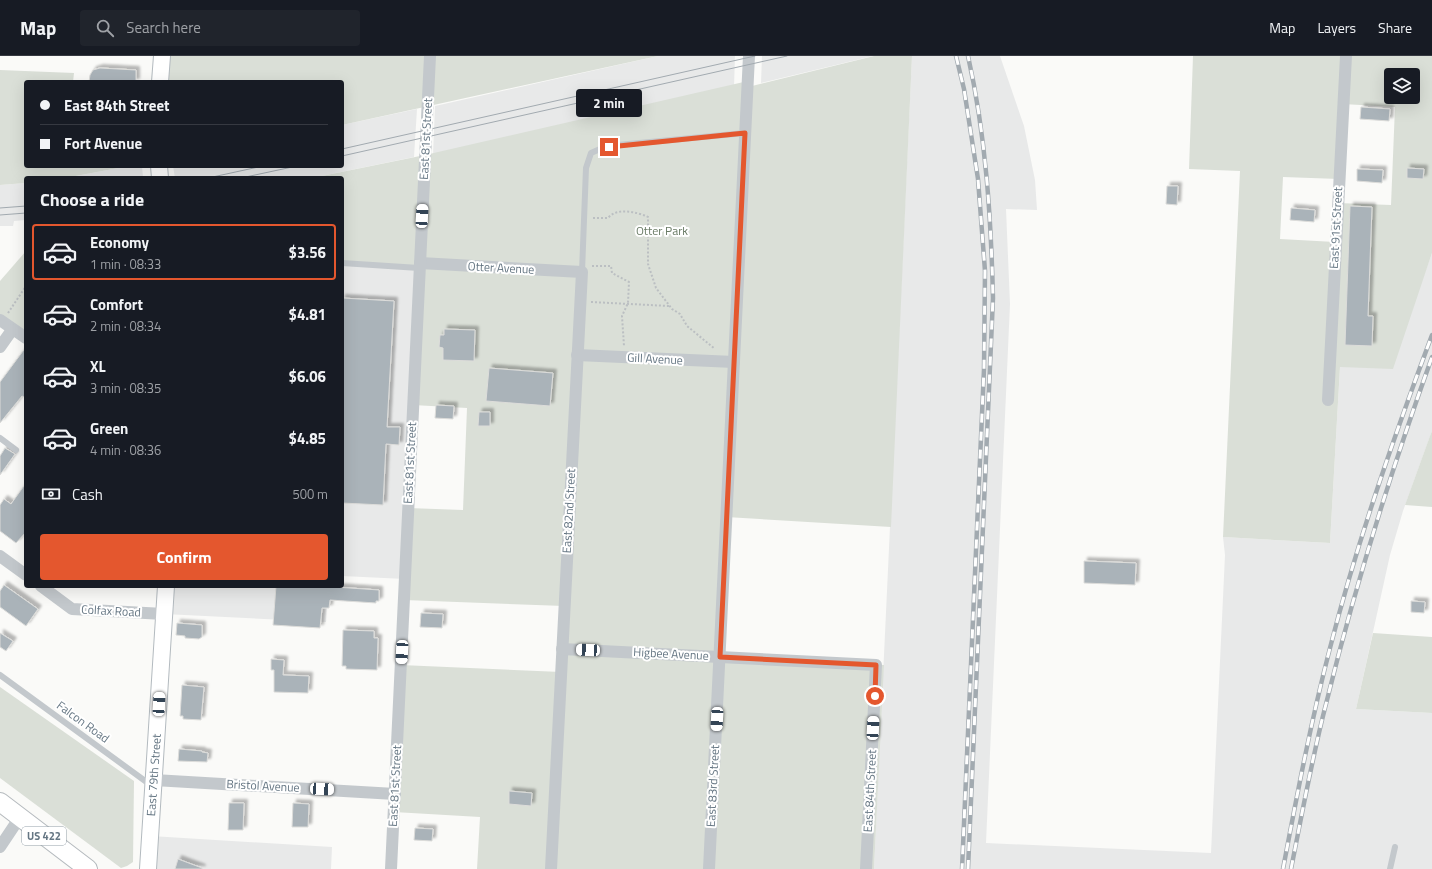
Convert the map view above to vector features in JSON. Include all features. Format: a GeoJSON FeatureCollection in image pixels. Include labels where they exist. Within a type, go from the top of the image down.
{"type":"FeatureCollection","features":[{"type":"Feature","properties":{"kind":"main road"},"geometry":{"type":"LineString","coordinates":[[160,80],[162,56]]}},
{"type":"Feature","properties":{"kind":"main road","name":"East 79th Street"},"geometry":{"type":"LineString","coordinates":[[148,869],[166,588]]}},
{"type":"Feature","properties":{"kind":"main road","name":"US 422"},"geometry":{"type":"LineString","coordinates":[[0,802],[88,869]]}},
{"type":"Feature","properties":{"kind":"street","name":"East 81st Street"},"geometry":{"type":"LineString","coordinates":[[391,869],[430,56]]}},
{"type":"Feature","properties":{"kind":"street","name":"East 83rd Street"},"geometry":{"type":"LineString","coordinates":[[709,869],[749,56]]}},
{"type":"Feature","properties":{"kind":"street","name":"East 91st Street"},"geometry":{"type":"LineString","coordinates":[[1328,400],[1346,56]]}},
{"type":"Feature","properties":{"kind":"street","name":"Otter Avenue"},"geometry":{"type":"LineString","coordinates":[[419,265],[587,269]]}},
{"type":"Feature","properties":{"kind":"street","name":"East 82nd Street"},"geometry":{"type":"LineString","coordinates":[[550,869],[577,355],[587,269]]}},
{"type":"Feature","properties":{"kind":"street"},"geometry":{"type":"LineString","coordinates":[[3,318],[12,330],[24,337]]}},
{"type":"Feature","properties":{"kind":"street"},"geometry":{"type":"LineString","coordinates":[[0,347],[12,330]]}},
{"type":"Feature","properties":{"kind":"street","name":"Gill Avenue"},"geometry":{"type":"LineString","coordinates":[[577,355],[734,362]]}},
{"type":"Feature","properties":{"kind":"street"},"geometry":{"type":"LineString","coordinates":[[0,556],[24,574]]}},
{"type":"Feature","properties":{"kind":"street","name":"Colfax Road"},"geometry":{"type":"LineString","coordinates":[[44,588],[72,609],[164,614]]}},
{"type":"Feature","properties":{"kind":"street","name":"Higbee Avenue"},"geometry":{"type":"LineString","coordinates":[[562,649],[876,665]]}},
{"type":"Feature","properties":{"kind":"street","name":"East 84th Street"},"geometry":{"type":"LineString","coordinates":[[866,869],[876,665]]}},
{"type":"Feature","properties":{"kind":"street","name":"Bristol Avenue"},"geometry":{"type":"LineString","coordinates":[[154,784],[395,794]]}},
{"type":"Feature","properties":{"kind":"street"},"geometry":{"type":"LineString","coordinates":[[0,846],[20,817]]}},
{"type":"Feature","properties":{"kind":"lane","name":"East 82nd Street"},"geometry":{"type":"LineString","coordinates":[[587,269],[586,168],[591,153],[600,149],[618,145],[745,133]]}},
{"type":"Feature","properties":{"kind":"lane"},"geometry":{"type":"LineString","coordinates":[[344,263],[419,265]]}},
{"type":"Feature","properties":{"kind":"lane"},"geometry":{"type":"LineString","coordinates":[[0,438],[16,450]]}},
{"type":"Feature","properties":{"kind":"lane","name":"Falcon Road"},"geometry":{"type":"LineString","coordinates":[[0,675],[154,784]]}},
{"type":"Feature","properties":{"kind":"lane"},"geometry":{"type":"LineString","coordinates":[[1390,869],[1395,847]]}},
{"type":"Feature","properties":{"kind":"path"},"geometry":{"type":"LineString","coordinates":[[594,218],[608,218],[611,215],[626,211],[638,212],[648,217],[648,264],[656,288],[669,306],[680,314],[687,326],[714,348],[719,349]]}},
{"type":"Feature","properties":{"kind":"path"},"geometry":{"type":"LineString","coordinates":[[587,269],[611,266],[612,273],[629,282],[628,303],[622,316],[624,348]]}},
{"type":"Feature","properties":{"kind":"path"},"geometry":{"type":"LineString","coordinates":[[3,318],[24,289]]}},
{"type":"Feature","properties":{"kind":"path"},"geometry":{"type":"LineString","coordinates":[[590,302],[669,306]]}},
{"type":"Feature","properties":{"kind":"shaded area"},"geometry":{"type":"Polygon","coordinates":[[[658,56],[735,56],[734,87],[433,155],[435,106],[658,56]]]}},
{"type":"Feature","properties":{"kind":"shaded area"},"geometry":{"type":"Polygon","coordinates":[[[762,56],[873,56],[761,83],[762,56]]]}},
{"type":"Feature","properties":{"kind":"shaded area"},"geometry":{"type":"Polygon","coordinates":[[[912,56],[1000,56],[1024,126],[1035,180],[1037,210],[1006,209],[1010,304],[986,843],[1211,853],[1225,555],[1223,537],[1330,543],[1340,367],[1423,278],[1432,253],[1432,431],[1403,511],[1390,555],[1356,709],[1432,713],[1432,869],[874,869],[912,56]]]}},
{"type":"Feature","properties":{"kind":"shaded area"},"geometry":{"type":"Polygon","coordinates":[[[417,109],[414,157],[322,176],[175,176],[173,168],[344,168],[344,125],[417,109]]]}},
{"type":"Feature","properties":{"kind":"shaded area"},"geometry":{"type":"Polygon","coordinates":[[[118,168],[142,168],[143,176],[76,176],[118,168]]]}},
{"type":"Feature","properties":{"kind":"shaded area"},"geometry":{"type":"Polygon","coordinates":[[[24,183],[24,220],[14,221],[13,226],[0,226],[0,185],[24,183]]]}},
{"type":"Feature","properties":{"kind":"shaded area"},"geometry":{"type":"Polygon","coordinates":[[[344,263],[419,268],[405,579],[344,576],[344,263]]]}},
{"type":"Feature","properties":{"kind":"shaded area"},"geometry":{"type":"Polygon","coordinates":[[[166,588],[328,588],[326,622],[164,614],[166,588]]]}},
{"type":"Feature","properties":{"kind":"shaded area"},"geometry":{"type":"Polygon","coordinates":[[[151,836],[332,847],[331,869],[148,869],[151,836]]]}},
{"type":"Feature","properties":{"kind":"green space"},"geometry":{"type":"Polygon","coordinates":[[[162,56],[658,56],[344,125],[344,80],[160,80],[162,56]]]}},
{"type":"Feature","properties":{"kind":"green space","name":"Otter Park"},"geometry":{"type":"Polygon","coordinates":[[[874,56],[912,56],[891,527],[726,517],[720,656],[884,665],[874,869],[477,869],[480,817],[394,812],[401,665],[561,672],[564,606],[404,600],[408,508],[463,510],[467,408],[413,405],[419,268],[344,263],[344,176],[322,176],[425,155],[748,81],[748,87],[874,56]]]}},
{"type":"Feature","properties":{"kind":"green space"},"geometry":{"type":"Polygon","coordinates":[[[1193,56],[1432,56],[1432,253],[1393,369],[1340,367],[1330,543],[1223,537],[1240,171],[1189,169],[1193,56]],[[1343,104],[1339,179],[1283,177],[1280,239],[1335,242],[1338,203],[1391,205],[1395,107],[1343,104]]]}},
{"type":"Feature","properties":{"kind":"green space"},"geometry":{"type":"Polygon","coordinates":[[[0,70],[74,73],[73,80],[24,80],[24,168],[118,168],[76,176],[24,176],[24,183],[0,185],[0,70]]]}},
{"type":"Feature","properties":{"kind":"green space"},"geometry":{"type":"Polygon","coordinates":[[[24,253],[24,333],[0,316],[0,281],[24,253]]]}},
{"type":"Feature","properties":{"kind":"green space"},"geometry":{"type":"Polygon","coordinates":[[[1432,431],[1432,507],[1405,505],[1430,436],[1432,431]]]}},
{"type":"Feature","properties":{"kind":"green space"},"geometry":{"type":"Polygon","coordinates":[[[1373,633],[1432,637],[1432,713],[1356,709],[1373,633]]]}},
{"type":"Feature","properties":{"kind":"green space"},"geometry":{"type":"Polygon","coordinates":[[[0,687],[134,781],[133,862],[121,868],[0,778],[0,687]]]}},
{"type":"Feature","properties":{"kind":"building"},"geometry":{"type":"Polygon","coordinates":[[[100,68],[136,70],[136,80],[89,80],[93,70],[100,68]]]}},
{"type":"Feature","properties":{"kind":"building"},"geometry":{"type":"Polygon","coordinates":[[[1361,107],[1390,109],[1389,121],[1360,119],[1361,107]]]}},
{"type":"Feature","properties":{"kind":"building"},"geometry":{"type":"Polygon","coordinates":[[[1407,168],[1424,169],[1423,179],[1407,178],[1407,168]]]}},
{"type":"Feature","properties":{"kind":"building"},"geometry":{"type":"Polygon","coordinates":[[[1357,169],[1383,170],[1382,183],[1357,181],[1357,169]]]}},
{"type":"Feature","properties":{"kind":"building"},"geometry":{"type":"Polygon","coordinates":[[[1167,186],[1178,186],[1177,205],[1166,204],[1167,186]]]}},
{"type":"Feature","properties":{"kind":"building"},"geometry":{"type":"Polygon","coordinates":[[[1350,206],[1372,207],[1368,316],[1373,316],[1372,346],[1345,345],[1350,206]]]}},
{"type":"Feature","properties":{"kind":"building"},"geometry":{"type":"Polygon","coordinates":[[[1291,208],[1315,210],[1314,222],[1290,220],[1291,208]]]}},
{"type":"Feature","properties":{"kind":"building"},"geometry":{"type":"Polygon","coordinates":[[[344,298],[394,301],[387,427],[400,427],[399,445],[386,444],[383,505],[344,503],[344,298]]]}},
{"type":"Feature","properties":{"kind":"building"},"geometry":{"type":"Polygon","coordinates":[[[444,329],[475,330],[474,361],[443,360],[443,348],[439,347],[440,335],[444,335],[444,329]]]}},
{"type":"Feature","properties":{"kind":"building"},"geometry":{"type":"Polygon","coordinates":[[[24,350],[24,397],[22,396],[0,423],[0,382],[24,350]]]}},
{"type":"Feature","properties":{"kind":"building"},"geometry":{"type":"Polygon","coordinates":[[[489,368],[553,373],[550,406],[486,401],[489,368]]]}},
{"type":"Feature","properties":{"kind":"building"},"geometry":{"type":"Polygon","coordinates":[[[436,405],[454,406],[453,419],[435,418],[436,405]]]}},
{"type":"Feature","properties":{"kind":"building"},"geometry":{"type":"Polygon","coordinates":[[[479,412],[490,412],[490,426],[478,426],[479,412]]]}},
{"type":"Feature","properties":{"kind":"building"},"geometry":{"type":"Polygon","coordinates":[[[5,448],[15,454],[0,475],[0,456],[5,448]]]}},
{"type":"Feature","properties":{"kind":"building"},"geometry":{"type":"Polygon","coordinates":[[[24,486],[24,534],[16,543],[0,531],[0,505],[4,499],[11,504],[24,486]]]}},
{"type":"Feature","properties":{"kind":"building"},"geometry":{"type":"Polygon","coordinates":[[[1084,561],[1136,563],[1135,585],[1084,583],[1084,561]]]}},
{"type":"Feature","properties":{"kind":"building"},"geometry":{"type":"Polygon","coordinates":[[[4,585],[38,609],[26,626],[0,607],[0,591],[4,585]]]}},
{"type":"Feature","properties":{"kind":"building"},"geometry":{"type":"Polygon","coordinates":[[[276,588],[344,588],[379,590],[379,601],[376,601],[376,603],[330,600],[329,608],[322,608],[320,628],[273,625],[276,588]]]}},
{"type":"Feature","properties":{"kind":"building"},"geometry":{"type":"Polygon","coordinates":[[[1411,601],[1425,602],[1424,613],[1411,612],[1411,601]]]}},
{"type":"Feature","properties":{"kind":"building"},"geometry":{"type":"Polygon","coordinates":[[[421,613],[443,614],[442,628],[420,627],[421,613]]]}},
{"type":"Feature","properties":{"kind":"building"},"geometry":{"type":"Polygon","coordinates":[[[177,623],[202,625],[202,637],[199,639],[185,638],[185,636],[176,635],[177,623]]]}},
{"type":"Feature","properties":{"kind":"building"},"geometry":{"type":"Polygon","coordinates":[[[343,630],[374,631],[374,638],[378,638],[377,670],[346,669],[346,666],[342,666],[343,630]]]}},
{"type":"Feature","properties":{"kind":"building"},"geometry":{"type":"Polygon","coordinates":[[[0,633],[13,641],[6,651],[0,647],[0,633]]]}},
{"type":"Feature","properties":{"kind":"building"},"geometry":{"type":"Polygon","coordinates":[[[271,659],[284,660],[283,675],[309,676],[308,693],[274,692],[274,670],[271,670],[271,659]]]}},
{"type":"Feature","properties":{"kind":"building"},"geometry":{"type":"Polygon","coordinates":[[[182,685],[204,687],[201,720],[183,719],[183,716],[180,716],[182,685]]]}},
{"type":"Feature","properties":{"kind":"building"},"geometry":{"type":"Polygon","coordinates":[[[179,749],[208,753],[207,762],[178,761],[179,749]]]}},
{"type":"Feature","properties":{"kind":"building"},"geometry":{"type":"Polygon","coordinates":[[[509,791],[532,793],[531,806],[509,804],[509,791]]]}},
{"type":"Feature","properties":{"kind":"building"},"geometry":{"type":"Polygon","coordinates":[[[229,803],[244,803],[243,830],[228,830],[229,803]]]}},
{"type":"Feature","properties":{"kind":"building"},"geometry":{"type":"Polygon","coordinates":[[[293,803],[309,804],[308,827],[292,827],[293,803]]]}},
{"type":"Feature","properties":{"kind":"building"},"geometry":{"type":"Polygon","coordinates":[[[415,828],[433,829],[432,841],[414,840],[415,828]]]}},
{"type":"Feature","properties":{"kind":"building"},"geometry":{"type":"Polygon","coordinates":[[[178,859],[202,868],[202,869],[175,869],[178,859]]]}},
{"type":"Feature","properties":{"kind":"tram line"},"geometry":{"type":"LineString","coordinates":[[344,149],[755,56]]}},
{"type":"Feature","properties":{"kind":"tram line"},"geometry":{"type":"LineString","coordinates":[[344,156],[787,56]]}},
{"type":"Feature","properties":{"kind":"tram line"},"geometry":{"type":"LineString","coordinates":[[217,176],[254,168]]}},
{"type":"Feature","properties":{"kind":"tram line"},"geometry":{"type":"LineString","coordinates":[[250,176],[288,168]]}},
{"type":"Feature","properties":{"kind":"tram line"},"geometry":{"type":"LineString","coordinates":[[0,208],[24,206]]}},
{"type":"Feature","properties":{"kind":"tram line"},"geometry":{"type":"LineString","coordinates":[[0,215],[24,213]]}},
{"type":"Feature","properties":{"kind":"railway"},"geometry":{"type":"LineString","coordinates":[[956,56],[964,89],[978,179],[985,271],[984,369],[962,869]]}},
{"type":"Feature","properties":{"kind":"railway"},"geometry":{"type":"LineString","coordinates":[[968,56],[983,146],[991,237],[993,298],[968,869]]}},
{"type":"Feature","properties":{"kind":"railway"},"geometry":{"type":"LineString","coordinates":[[1283,869],[1310,730],[1341,608],[1364,529],[1432,335]]}},
{"type":"Feature","properties":{"kind":"railway"},"geometry":{"type":"LineString","coordinates":[[1291,869],[1316,745],[1361,572],[1402,443],[1432,357]]}},
{"type":"Feature","properties":{"kind":"route"},"geometry":{"type":"LineString","coordinates":[[609,147],[745,133],[720,657],[876,665],[875,696]]}}]}
